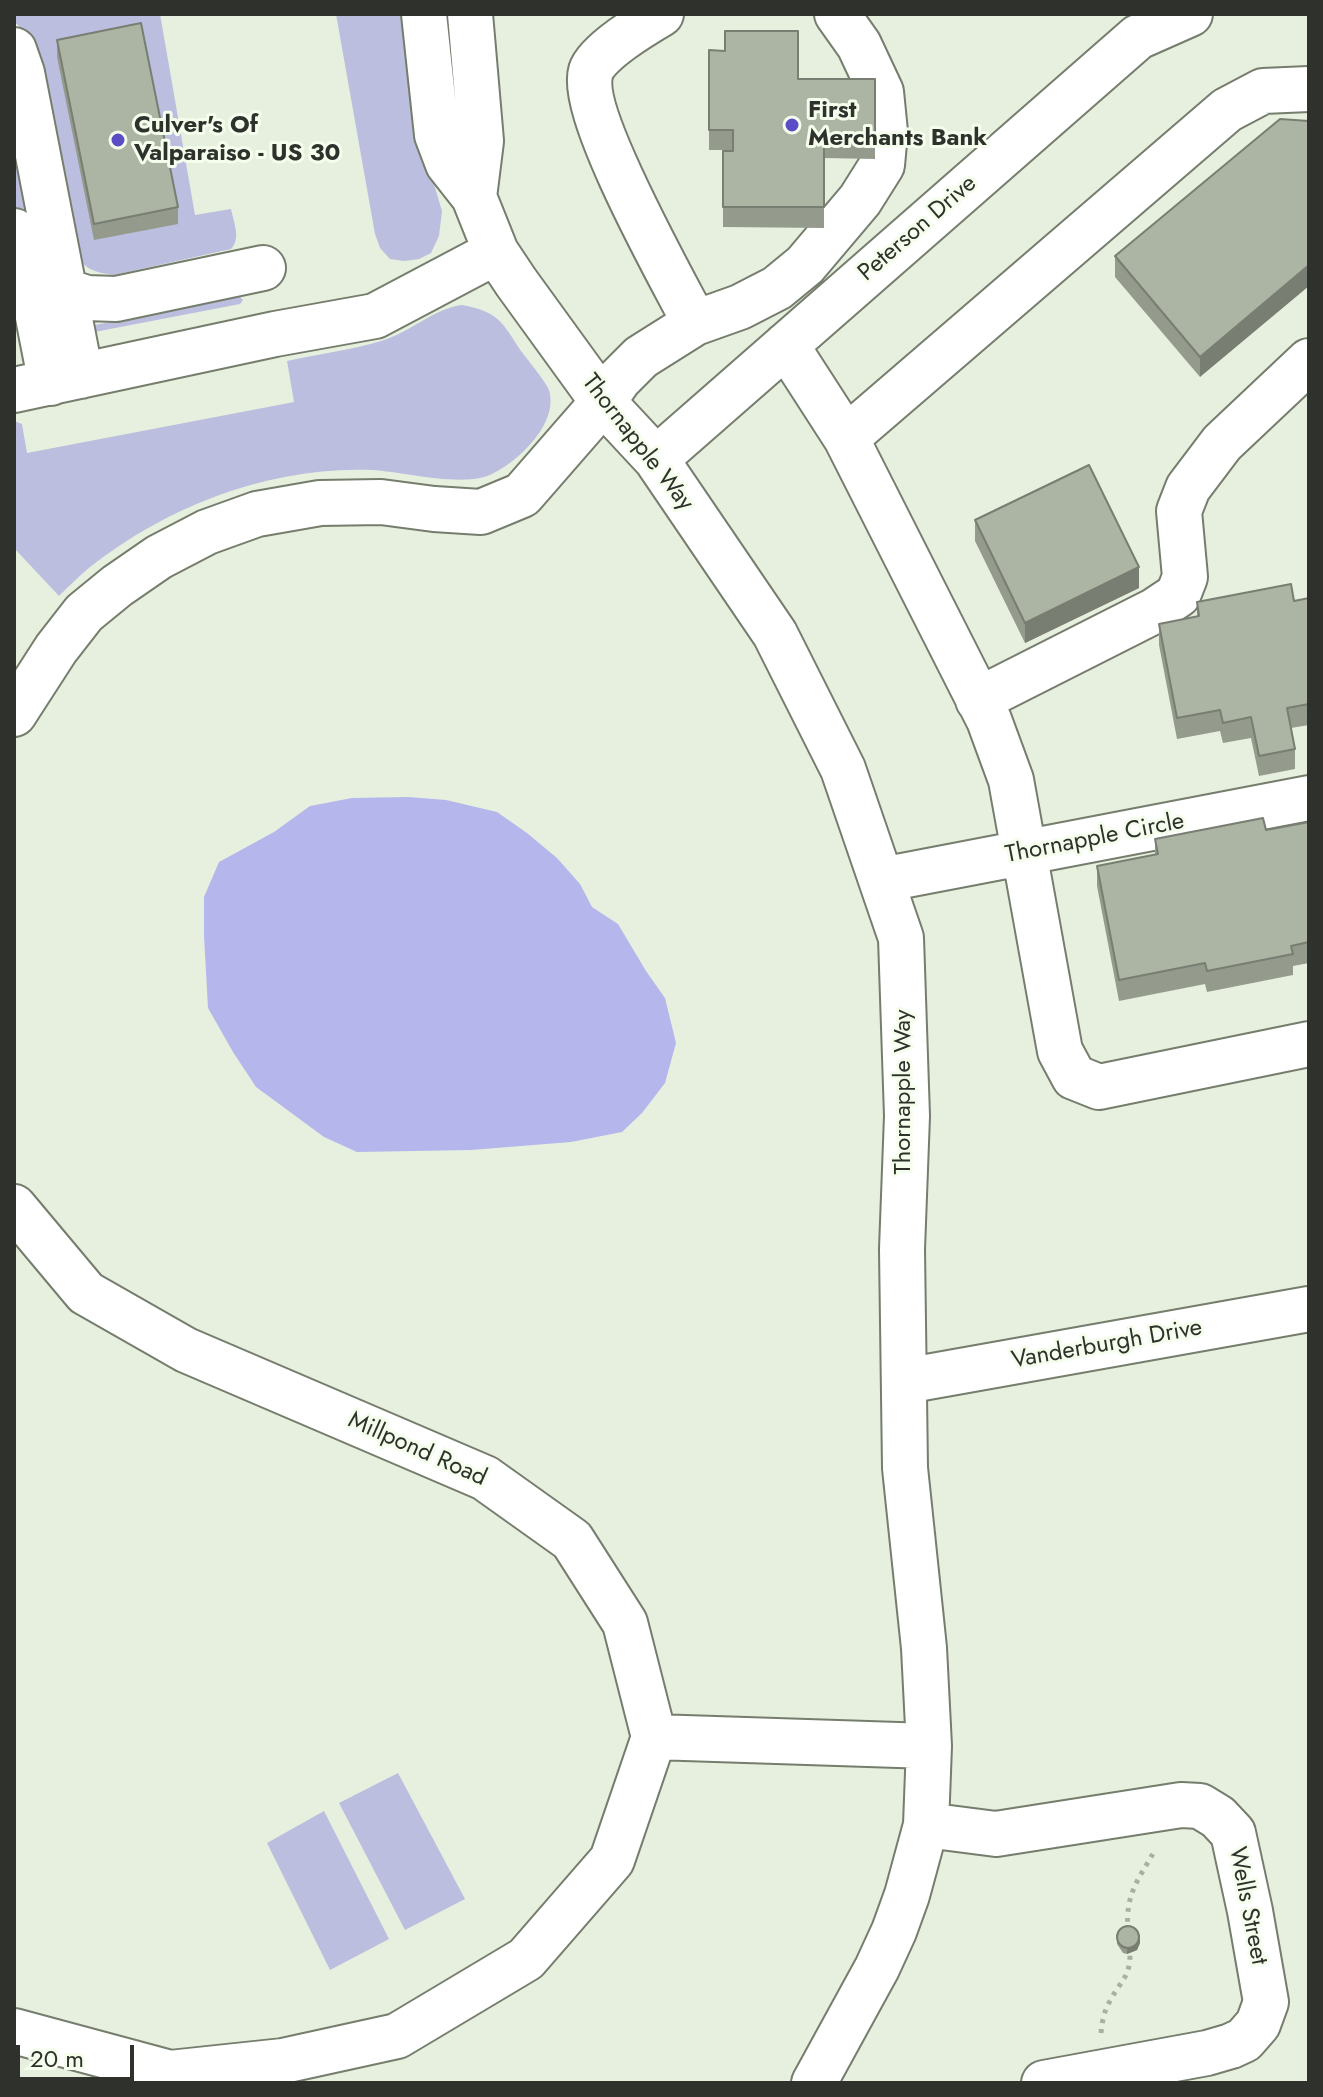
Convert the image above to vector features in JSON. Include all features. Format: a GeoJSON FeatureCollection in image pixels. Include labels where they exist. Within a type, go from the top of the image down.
{"type":"FeatureCollection","features":[{"type":"Feature","properties":{"kind":"street","name":"Thornapple Way"},"geometry":{"type":"LineString","coordinates":[[424,14],[437,135],[448,164],[474,197],[496,252],[547,326],[603,402],[656,459],[775,634],[843,769],[901,938],[907,1116],[902,1249],[905,1468],[924,1648],[929,1746],[926,1825],[894,1931],[814,2083]]}},
{"type":"Feature","properties":{"kind":"street","name":"Thornapple Way"},"geometry":{"type":"LineString","coordinates":[[470,14],[481,141],[474,197]]}},
{"type":"Feature","properties":{"kind":"street"},"geometry":{"type":"LineString","coordinates":[[661,14],[640,26],[595,62],[590,74],[593,102],[614,162],[638,215],[695,323]]}},
{"type":"Feature","properties":{"kind":"street"},"geometry":{"type":"LineString","coordinates":[[18,696],[84,613],[159,557],[207,532],[257,514],[320,503],[381,502],[481,512],[522,495],[641,357],[695,323],[740,307],[777,288],[805,265],[860,200],[882,165],[885,132],[881,92],[859,45],[837,14]]}},
{"type":"Feature","properties":{"kind":"street","name":"Peterson Drive"},"geometry":{"type":"LineString","coordinates":[[656,459],[1138,37],[1190,14]]}},
{"type":"Feature","properties":{"kind":"street"},"geometry":{"type":"LineString","coordinates":[[14,50],[22,73],[65,291],[49,383]]}},
{"type":"Feature","properties":{"kind":"street"},"geometry":{"type":"LineString","coordinates":[[846,438],[1227,110],[1263,91],[1309,89]]}},
{"type":"Feature","properties":{"kind":"street"},"geometry":{"type":"LineString","coordinates":[[14,231],[25,251],[49,383]]}},
{"type":"Feature","properties":{"kind":"street"},"geometry":{"type":"LineString","coordinates":[[49,383],[275,334],[375,316],[496,252]]}},
{"type":"Feature","properties":{"kind":"street"},"geometry":{"type":"LineString","coordinates":[[65,291],[87,298],[116,299],[263,268]]}},
{"type":"Feature","properties":{"kind":"street"},"geometry":{"type":"LineString","coordinates":[[786,345],[846,438],[989,720],[1011,780],[1060,1051],[1074,1077],[1099,1087],[1309,1044]]}},
{"type":"Feature","properties":{"kind":"street"},"geometry":{"type":"LineString","coordinates":[[978,700],[1154,611],[1178,595],[1185,577],[1179,511],[1188,488],[1222,443],[1309,361]]}},
{"type":"Feature","properties":{"kind":"street","name":"Thornapple Circle"},"geometry":{"type":"LineString","coordinates":[[881,880],[1309,798]]}},
{"type":"Feature","properties":{"kind":"street","name":"Millpond Road"},"geometry":{"type":"LineString","coordinates":[[14,1207],[86,1293],[186,1350],[485,1478],[572,1540],[625,1623],[654,1737]]}},
{"type":"Feature","properties":{"kind":"street","name":"Vanderburgh Drive"},"geometry":{"type":"LineString","coordinates":[[905,1381],[1309,1309]]}},
{"type":"Feature","properties":{"kind":"street"},"geometry":{"type":"LineString","coordinates":[[14,2031],[170,2073],[283,2061],[397,2036],[526,1959],[612,1860],[654,1737],[929,1746]]}},
{"type":"Feature","properties":{"kind":"street","name":"Wells Street"},"geometry":{"type":"LineString","coordinates":[[926,1825],[996,1834],[1163,1806],[1200,1806],[1218,1817],[1233,1833],[1266,2002],[1253,2030],[1244,2040],[1202,2054],[1044,2083]]}},
{"type":"Feature","properties":{"kind":"path"},"geometry":{"type":"LineString","coordinates":[[1128,1932],[1128,1900],[1162,1838],[1163,1806]]}},
{"type":"Feature","properties":{"kind":"path"},"geometry":{"type":"LineString","coordinates":[[1099,2073],[1102,2021],[1109,2002],[1130,1969],[1130,1954]]}},
{"type":"Feature","properties":{"kind":"shaded area"},"geometry":{"type":"Polygon","coordinates":[[[14,14],[160,14],[195,215],[231,209],[236,236],[231,249],[114,275],[95,271],[81,262],[73,251],[32,52],[14,22],[14,14]]]}},
{"type":"Feature","properties":{"kind":"shaded area"},"geometry":{"type":"Polygon","coordinates":[[[336,14],[408,14],[428,164],[442,211],[439,236],[431,253],[419,259],[390,259],[380,248],[375,234],[336,14]]]}},
{"type":"Feature","properties":{"kind":"shaded area"},"geometry":{"type":"Polygon","coordinates":[[[14,118],[50,300],[14,221],[14,118]]]}},
{"type":"Feature","properties":{"kind":"shaded area"},"geometry":{"type":"Polygon","coordinates":[[[239,296],[243,300],[240,304],[84,334],[85,327],[239,296]]]}},
{"type":"Feature","properties":{"kind":"shaded area"},"geometry":{"type":"Polygon","coordinates":[[[462,305],[484,311],[498,320],[549,390],[551,403],[548,415],[534,440],[514,460],[492,474],[466,480],[372,470],[334,470],[259,483],[187,508],[153,525],[90,567],[59,596],[14,548],[14,421],[22,424],[27,453],[294,402],[287,361],[381,341],[442,311],[462,305]]]}},
{"type":"Feature","properties":{"kind":"shaded area"},"geometry":{"type":"Polygon","coordinates":[[[352,798],[446,800],[497,812],[557,858],[580,884],[592,907],[618,924],[665,998],[676,1043],[665,1083],[642,1113],[622,1132],[571,1142],[471,1150],[357,1152],[324,1137],[256,1087],[233,1052],[208,1008],[204,897],[219,862],[274,832],[310,806],[352,798]]]}},
{"type":"Feature","properties":{"kind":"shaded area"},"geometry":{"type":"Polygon","coordinates":[[[398,1773],[465,1899],[405,1930],[339,1803],[398,1773]]]}},
{"type":"Feature","properties":{"kind":"shaded area"},"geometry":{"type":"Polygon","coordinates":[[[324,1811],[389,1939],[330,1970],[267,1843],[324,1811]]]}},
{"type":"Feature","properties":{"kind":"building","name":"Culver's Of Valparaiso - US 30"},"geometry":{"type":"Polygon","coordinates":[[[141,23],[178,207],[94,224],[57,40],[141,23]]]}},
{"type":"Feature","properties":{"kind":"building","name":"First Merchants Bank"},"geometry":{"type":"Polygon","coordinates":[[[725,31],[798,31],[798,79],[875,79],[875,138],[824,138],[824,207],[723,207],[723,151],[733,151],[733,130],[709,130],[709,50],[725,51],[725,31]]]}},
{"type":"Feature","properties":{"kind":"building"},"geometry":{"type":"Polygon","coordinates":[[[1280,119],[1309,121],[1309,265],[1200,357],[1115,256],[1280,119]]]}},
{"type":"Feature","properties":{"kind":"building"},"geometry":{"type":"Polygon","coordinates":[[[1089,465],[1139,567],[1025,623],[975,520],[1089,465]]]}},
{"type":"Feature","properties":{"kind":"building"},"geometry":{"type":"Polygon","coordinates":[[[1291,584],[1294,601],[1309,598],[1309,704],[1287,708],[1295,749],[1259,756],[1251,717],[1223,723],[1220,710],[1177,718],[1159,624],[1199,616],[1197,602],[1291,584]]]}},
{"type":"Feature","properties":{"kind":"building"},"geometry":{"type":"Polygon","coordinates":[[[1263,818],[1266,830],[1309,822],[1309,942],[1291,946],[1293,954],[1207,971],[1205,963],[1119,980],[1097,866],[1158,854],[1155,839],[1263,818]]]}},
{"type":"Feature","properties":{"kind":"building"},"geometry":{"type":"Polygon","coordinates":[[[1128,1926],[1136,1929],[1139,1937],[1136,1945],[1128,1948],[1120,1945],[1117,1937],[1120,1929],[1128,1926]]]}},
{"type":"Feature","properties":{"kind":"place","name":"First Merchants Bank"},"geometry":{"type":"Point","coordinates":[792,125]}},
{"type":"Feature","properties":{"kind":"place","name":"Culver's Of Valparaiso - US 30"},"geometry":{"type":"Point","coordinates":[118,140]}}]}
